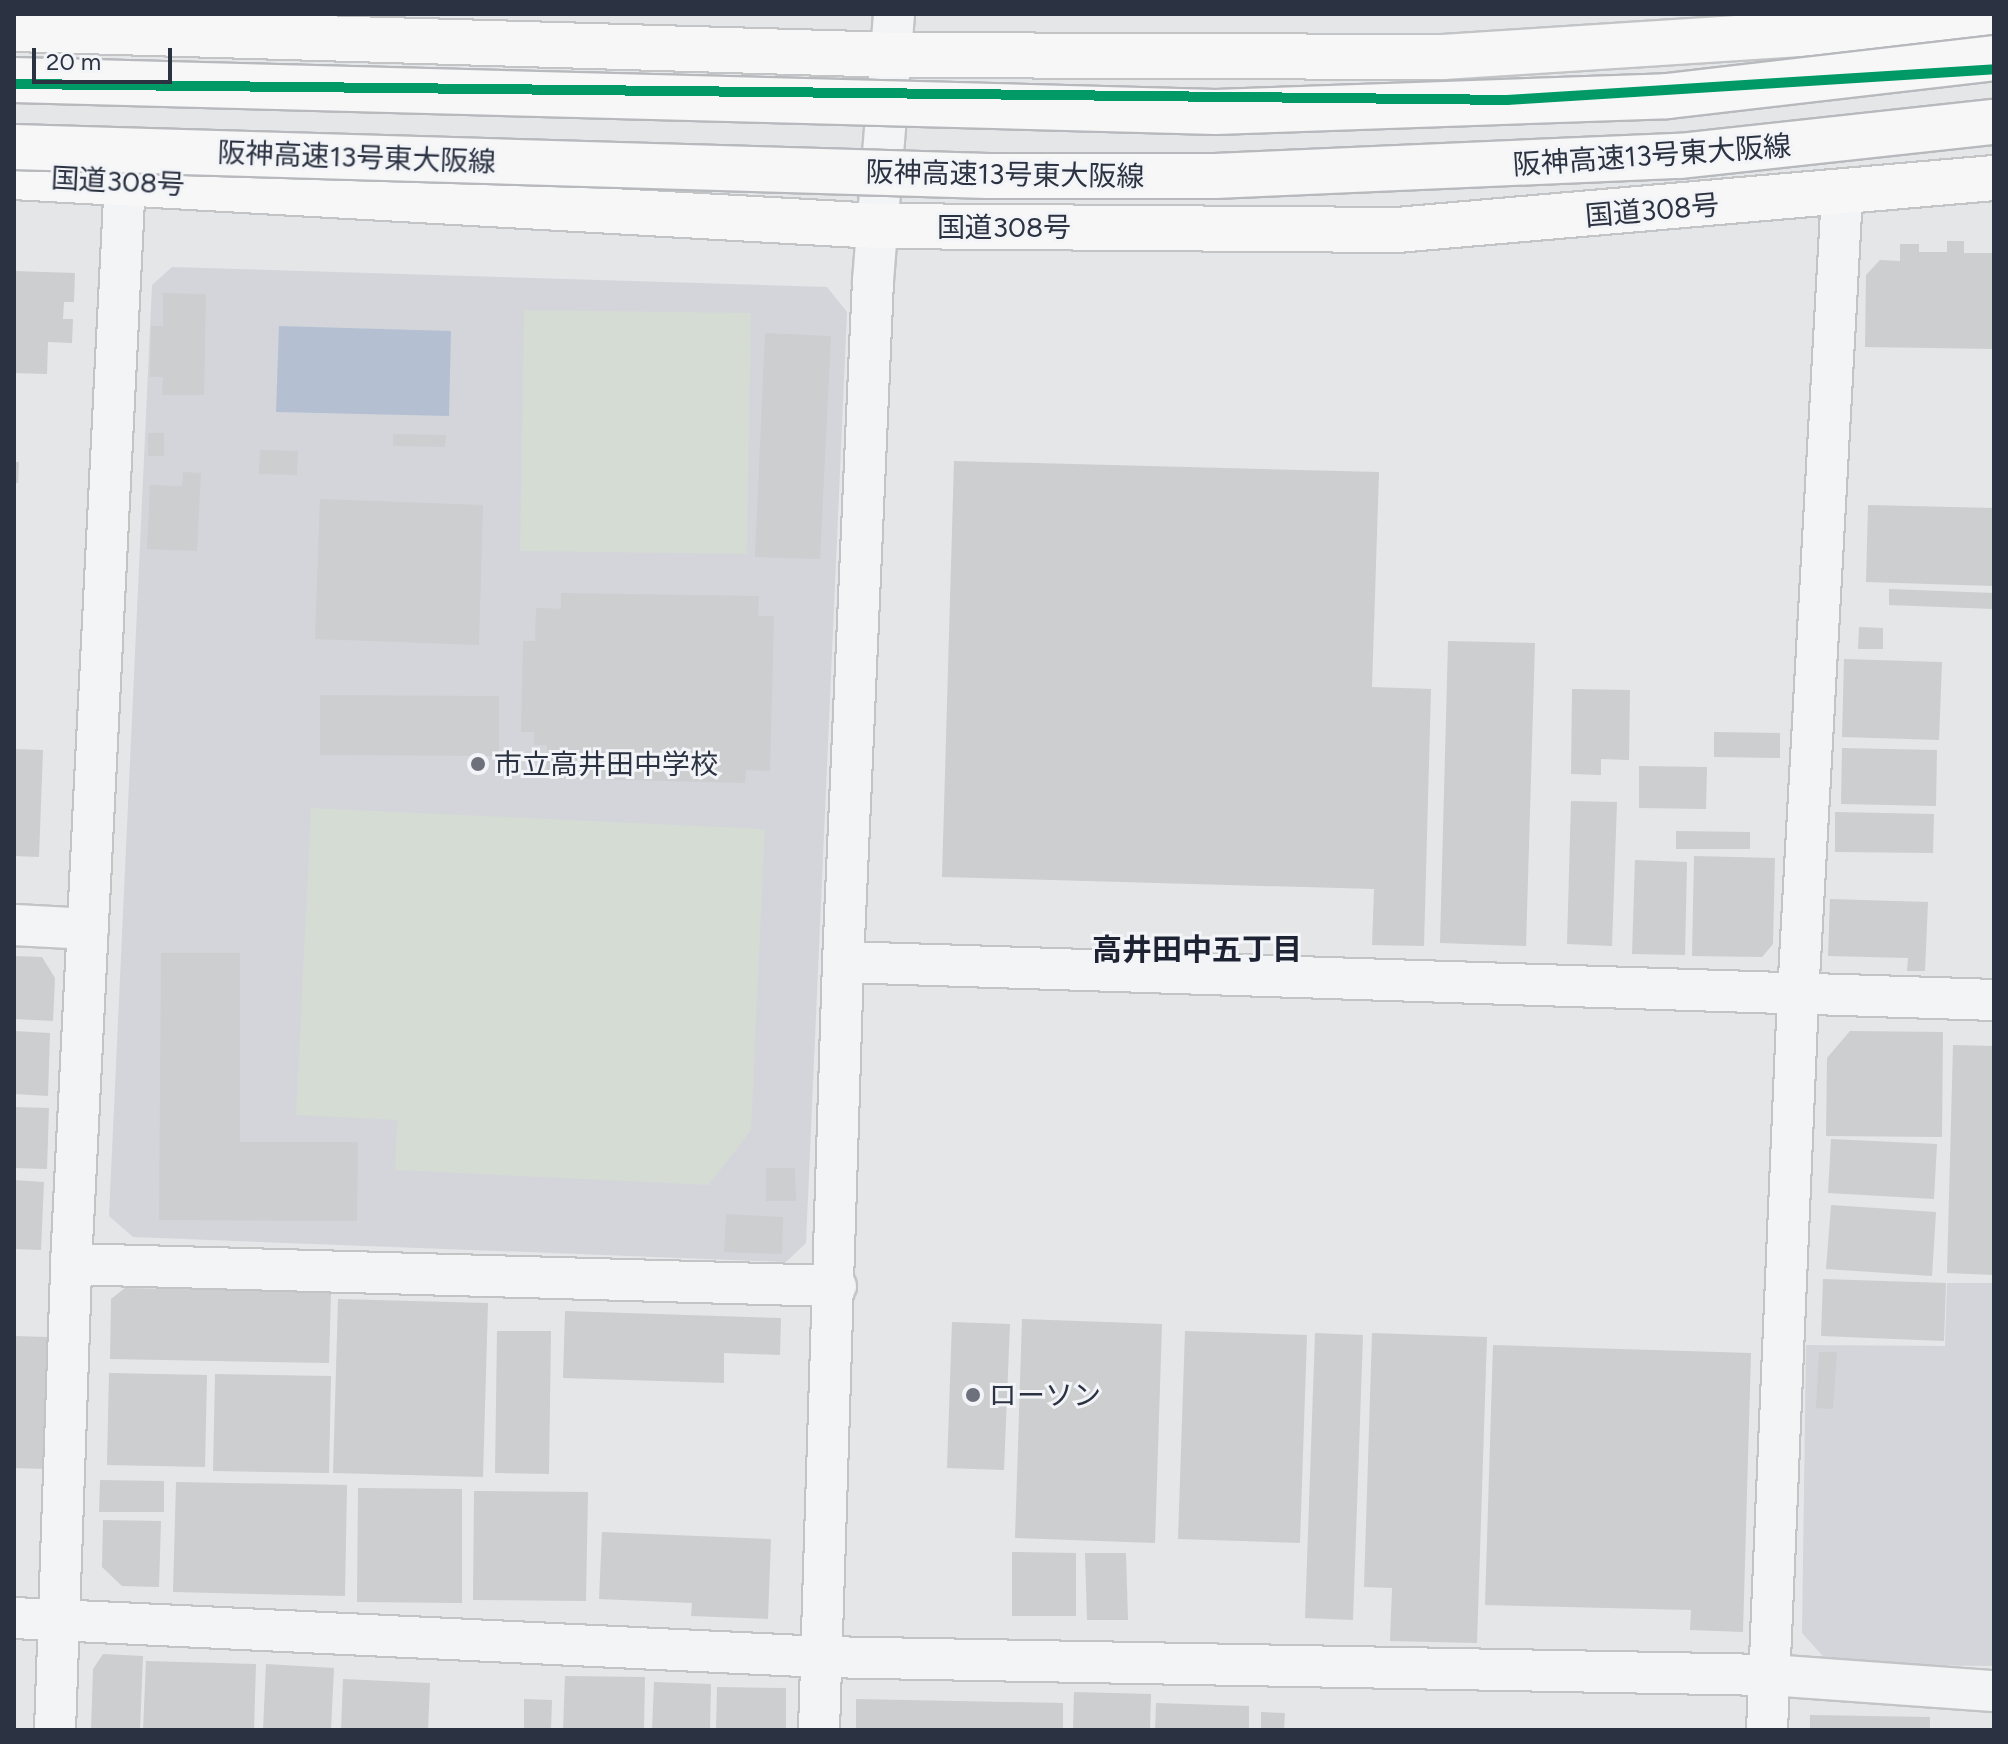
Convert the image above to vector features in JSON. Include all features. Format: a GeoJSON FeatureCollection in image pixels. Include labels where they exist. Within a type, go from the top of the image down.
{"type":"FeatureCollection","features":[{"type":"Feature","properties":{"kind":"highway"},"geometry":{"type":"LineString","coordinates":[[14,29],[137,23],[894,35],[1443,57],[1843,23],[1923,26],[1989,14]]}},
{"type":"Feature","properties":{"kind":"highway","name":"阪神高速13号東大阪線"},"geometry":{"type":"LineString","coordinates":[[14,80],[1216,112],[1667,96],[1994,58]]}},
{"type":"Feature","properties":{"kind":"highway","name":"阪神高速13号東大阪線"},"geometry":{"type":"LineString","coordinates":[[14,147],[989,176],[1215,176],[1680,156],[1994,122]]}},
{"type":"Feature","properties":{"kind":"highway","name":"国道308号"},"geometry":{"type":"LineString","coordinates":[[14,177],[125,180],[876,225],[1397,230],[1842,194],[1994,178]]}},
{"type":"Feature","properties":{"kind":"street"},"geometry":{"type":"LineString","coordinates":[[819,1730],[836,1286],[843,962],[876,225],[894,35]]}},
{"type":"Feature","properties":{"kind":"street"},"geometry":{"type":"LineString","coordinates":[[55,1730],[71,1264],[125,180]]}},
{"type":"Feature","properties":{"kind":"street"},"geometry":{"type":"LineString","coordinates":[[1767,1730],[1798,996],[1842,194]]}},
{"type":"Feature","properties":{"kind":"street"},"geometry":{"type":"LineString","coordinates":[[14,925],[88,929]]}},
{"type":"Feature","properties":{"kind":"street"},"geometry":{"type":"LineString","coordinates":[[843,962],[1798,996],[1994,1000]]}},
{"type":"Feature","properties":{"kind":"street"},"geometry":{"type":"LineString","coordinates":[[71,1264],[836,1286]]}},
{"type":"Feature","properties":{"kind":"street"},"geometry":{"type":"LineString","coordinates":[[14,1618],[822,1657],[1769,1675],[1994,1691]]}},
{"type":"Feature","properties":{"kind":"shaded area","name":"市立高井田中学校"},"geometry":{"type":"Polygon","coordinates":[[[172,267],[827,287],[847,312],[806,1243],[786,1262],[133,1237],[109,1216],[152,285],[172,267]]]}},
{"type":"Feature","properties":{"kind":"shaded area"},"geometry":{"type":"Polygon","coordinates":[[[524,310],[751,313],[747,554],[520,551],[524,310]]]}},
{"type":"Feature","properties":{"kind":"shaded area"},"geometry":{"type":"Polygon","coordinates":[[[311,808],[765,829],[751,1130],[709,1185],[395,1170],[397,1120],[296,1115],[311,808]]]}},
{"type":"Feature","properties":{"kind":"shaded area"},"geometry":{"type":"Polygon","coordinates":[[[1947,1283],[1994,1283],[1994,1666],[1830,1664],[1802,1633],[1806,1345],[1945,1346],[1947,1283]]]}},
{"type":"Feature","properties":{"kind":"water"},"geometry":{"type":"Polygon","coordinates":[[[279,326],[451,331],[449,416],[276,412],[279,326]]]}},
{"type":"Feature","properties":{"kind":"building"},"geometry":{"type":"Polygon","coordinates":[[[1947,241],[1964,241],[1964,253],[1994,253],[1994,349],[1865,347],[1866,275],[1880,260],[1900,261],[1900,244],[1919,244],[1919,252],[1947,252],[1947,241]]]}},
{"type":"Feature","properties":{"kind":"building"},"geometry":{"type":"Polygon","coordinates":[[[14,271],[75,273],[74,302],[64,302],[63,319],[73,319],[72,343],[48,342],[47,374],[14,373],[14,271]]]}},
{"type":"Feature","properties":{"kind":"building"},"geometry":{"type":"Polygon","coordinates":[[[163,293],[206,294],[204,395],[162,395],[163,377],[150,377],[151,326],[163,326],[163,293]]]}},
{"type":"Feature","properties":{"kind":"building"},"geometry":{"type":"Polygon","coordinates":[[[765,333],[831,336],[820,559],[755,557],[765,333]]]}},
{"type":"Feature","properties":{"kind":"building"},"geometry":{"type":"Polygon","coordinates":[[[148,433],[164,433],[164,456],[148,456],[148,433]]]}},
{"type":"Feature","properties":{"kind":"building"},"geometry":{"type":"Polygon","coordinates":[[[393,434],[446,435],[445,447],[393,446],[393,434]]]}},
{"type":"Feature","properties":{"kind":"building"},"geometry":{"type":"Polygon","coordinates":[[[260,450],[298,451],[297,475],[259,474],[260,450]]]}},
{"type":"Feature","properties":{"kind":"building"},"geometry":{"type":"Polygon","coordinates":[[[954,461],[1379,472],[1372,687],[1431,689],[1424,946],[1372,945],[1374,889],[942,877],[954,461]]]}},
{"type":"Feature","properties":{"kind":"building"},"geometry":{"type":"Polygon","coordinates":[[[14,462],[19,462],[18,483],[14,483],[14,462]]]}},
{"type":"Feature","properties":{"kind":"building"},"geometry":{"type":"Polygon","coordinates":[[[183,472],[201,473],[197,551],[147,549],[150,485],[182,486],[183,472]]]}},
{"type":"Feature","properties":{"kind":"building"},"geometry":{"type":"Polygon","coordinates":[[[320,499],[483,505],[479,645],[315,639],[320,499]]]}},
{"type":"Feature","properties":{"kind":"building"},"geometry":{"type":"Polygon","coordinates":[[[1868,505],[1994,508],[1994,586],[1866,582],[1868,505]]]}},
{"type":"Feature","properties":{"kind":"building"},"geometry":{"type":"Polygon","coordinates":[[[1889,589],[1994,593],[1994,609],[1889,605],[1889,589]]]}},
{"type":"Feature","properties":{"kind":"building"},"geometry":{"type":"Polygon","coordinates":[[[561,593],[759,596],[758,616],[774,616],[770,771],[746,770],[745,783],[547,778],[547,745],[534,745],[534,732],[521,732],[523,641],[535,641],[536,608],[561,609],[561,593]]]}},
{"type":"Feature","properties":{"kind":"building"},"geometry":{"type":"Polygon","coordinates":[[[1859,627],[1883,628],[1883,649],[1858,649],[1859,627]]]}},
{"type":"Feature","properties":{"kind":"building"},"geometry":{"type":"Polygon","coordinates":[[[1448,641],[1535,643],[1526,946],[1440,943],[1448,641]]]}},
{"type":"Feature","properties":{"kind":"building"},"geometry":{"type":"Polygon","coordinates":[[[1844,659],[1942,662],[1939,740],[1842,737],[1844,659]]]}},
{"type":"Feature","properties":{"kind":"building"},"geometry":{"type":"Polygon","coordinates":[[[1572,689],[1630,690],[1629,760],[1601,759],[1601,775],[1571,774],[1572,689]]]}},
{"type":"Feature","properties":{"kind":"building"},"geometry":{"type":"Polygon","coordinates":[[[320,695],[499,696],[499,756],[320,755],[320,695]]]}},
{"type":"Feature","properties":{"kind":"building"},"geometry":{"type":"Polygon","coordinates":[[[1714,732],[1780,733],[1780,758],[1714,757],[1714,732]]]}},
{"type":"Feature","properties":{"kind":"building"},"geometry":{"type":"Polygon","coordinates":[[[1842,748],[1937,750],[1936,806],[1841,804],[1842,748]]]}},
{"type":"Feature","properties":{"kind":"building"},"geometry":{"type":"Polygon","coordinates":[[[14,749],[43,750],[39,857],[14,856],[14,749]]]}},
{"type":"Feature","properties":{"kind":"building"},"geometry":{"type":"Polygon","coordinates":[[[1639,766],[1707,767],[1706,809],[1639,808],[1639,766]]]}},
{"type":"Feature","properties":{"kind":"building"},"geometry":{"type":"Polygon","coordinates":[[[1571,801],[1617,802],[1612,946],[1567,944],[1571,801]]]}},
{"type":"Feature","properties":{"kind":"building"},"geometry":{"type":"Polygon","coordinates":[[[1835,812],[1934,814],[1933,853],[1835,852],[1835,812]]]}},
{"type":"Feature","properties":{"kind":"building"},"geometry":{"type":"Polygon","coordinates":[[[1676,831],[1750,832],[1750,849],[1676,849],[1676,831]]]}},
{"type":"Feature","properties":{"kind":"building"},"geometry":{"type":"Polygon","coordinates":[[[1694,856],[1775,858],[1773,944],[1762,957],[1692,956],[1694,856]]]}},
{"type":"Feature","properties":{"kind":"building"},"geometry":{"type":"Polygon","coordinates":[[[1635,860],[1687,862],[1685,955],[1632,954],[1635,860]]]}},
{"type":"Feature","properties":{"kind":"building"},"geometry":{"type":"Polygon","coordinates":[[[1830,899],[1928,902],[1925,971],[1907,971],[1908,958],[1828,956],[1830,899]]]}},
{"type":"Feature","properties":{"kind":"building"},"geometry":{"type":"Polygon","coordinates":[[[161,953],[240,953],[240,1142],[358,1142],[357,1221],[159,1220],[161,953]]]}},
{"type":"Feature","properties":{"kind":"building"},"geometry":{"type":"Polygon","coordinates":[[[14,956],[42,957],[55,978],[53,1021],[14,1019],[14,956]]]}},
{"type":"Feature","properties":{"kind":"building"},"geometry":{"type":"Polygon","coordinates":[[[14,1031],[50,1033],[48,1096],[14,1094],[14,1031]]]}},
{"type":"Feature","properties":{"kind":"building"},"geometry":{"type":"Polygon","coordinates":[[[1850,1031],[1943,1032],[1942,1137],[1826,1136],[1827,1058],[1850,1031]]]}},
{"type":"Feature","properties":{"kind":"building"},"geometry":{"type":"Polygon","coordinates":[[[1953,1045],[1994,1046],[1994,1275],[1947,1273],[1953,1045]]]}},
{"type":"Feature","properties":{"kind":"building"},"geometry":{"type":"Polygon","coordinates":[[[14,1107],[49,1108],[47,1169],[14,1168],[14,1107]]]}},
{"type":"Feature","properties":{"kind":"building"},"geometry":{"type":"Polygon","coordinates":[[[1831,1139],[1937,1144],[1934,1199],[1828,1193],[1831,1139]]]}},
{"type":"Feature","properties":{"kind":"building"},"geometry":{"type":"Polygon","coordinates":[[[766,1168],[795,1168],[796,1201],[766,1201],[766,1168]]]}},
{"type":"Feature","properties":{"kind":"building"},"geometry":{"type":"Polygon","coordinates":[[[14,1180],[44,1182],[41,1250],[14,1249],[14,1180]]]}},
{"type":"Feature","properties":{"kind":"building"},"geometry":{"type":"Polygon","coordinates":[[[1831,1205],[1936,1212],[1932,1276],[1826,1269],[1831,1205]]]}},
{"type":"Feature","properties":{"kind":"building"},"geometry":{"type":"Polygon","coordinates":[[[726,1214],[783,1217],[782,1254],[724,1252],[726,1214]]]}},
{"type":"Feature","properties":{"kind":"building"},"geometry":{"type":"Polygon","coordinates":[[[1823,1279],[1946,1283],[1944,1341],[1821,1336],[1823,1279]]]}},
{"type":"Feature","properties":{"kind":"building"},"geometry":{"type":"Polygon","coordinates":[[[125,1288],[331,1292],[329,1363],[110,1359],[111,1299],[125,1288]]]}},
{"type":"Feature","properties":{"kind":"building"},"geometry":{"type":"Polygon","coordinates":[[[338,1299],[488,1303],[483,1477],[333,1473],[338,1299]]]}},
{"type":"Feature","properties":{"kind":"building"},"geometry":{"type":"Polygon","coordinates":[[[565,1311],[781,1318],[780,1355],[724,1353],[724,1383],[563,1378],[565,1311]]]}},
{"type":"Feature","properties":{"kind":"building"},"geometry":{"type":"Polygon","coordinates":[[[1022,1319],[1162,1324],[1155,1543],[1015,1538],[1022,1319]]]}},
{"type":"Feature","properties":{"kind":"building"},"geometry":{"type":"Polygon","coordinates":[[[952,1322],[1010,1324],[1004,1470],[947,1468],[952,1322]]]}},
{"type":"Feature","properties":{"kind":"building"},"geometry":{"type":"Polygon","coordinates":[[[497,1331],[551,1331],[549,1474],[495,1473],[497,1331]]]}},
{"type":"Feature","properties":{"kind":"building"},"geometry":{"type":"Polygon","coordinates":[[[1185,1331],[1307,1335],[1300,1543],[1178,1539],[1185,1331]]]}},
{"type":"Feature","properties":{"kind":"building"},"geometry":{"type":"Polygon","coordinates":[[[1315,1333],[1363,1335],[1353,1620],[1305,1618],[1315,1333]]]}},
{"type":"Feature","properties":{"kind":"building"},"geometry":{"type":"Polygon","coordinates":[[[1372,1333],[1487,1337],[1477,1643],[1390,1641],[1392,1588],[1364,1587],[1372,1333]]]}},
{"type":"Feature","properties":{"kind":"building"},"geometry":{"type":"Polygon","coordinates":[[[14,1336],[48,1337],[45,1469],[14,1468],[14,1336]]]}},
{"type":"Feature","properties":{"kind":"building"},"geometry":{"type":"Polygon","coordinates":[[[1493,1345],[1751,1353],[1743,1632],[1690,1630],[1691,1610],[1485,1605],[1493,1345]]]}},
{"type":"Feature","properties":{"kind":"building"},"geometry":{"type":"Polygon","coordinates":[[[1819,1352],[1837,1352],[1833,1409],[1816,1408],[1819,1352]]]}},
{"type":"Feature","properties":{"kind":"building"},"geometry":{"type":"Polygon","coordinates":[[[109,1373],[207,1375],[205,1467],[107,1465],[109,1373]]]}},
{"type":"Feature","properties":{"kind":"building"},"geometry":{"type":"Polygon","coordinates":[[[215,1374],[331,1376],[329,1473],[213,1471],[215,1374]]]}},
{"type":"Feature","properties":{"kind":"building"},"geometry":{"type":"Polygon","coordinates":[[[100,1480],[164,1481],[164,1512],[99,1512],[100,1480]]]}},
{"type":"Feature","properties":{"kind":"building"},"geometry":{"type":"Polygon","coordinates":[[[176,1482],[347,1485],[345,1596],[173,1592],[176,1482]]]}},
{"type":"Feature","properties":{"kind":"building"},"geometry":{"type":"Polygon","coordinates":[[[358,1488],[462,1489],[462,1603],[357,1602],[358,1488]]]}},
{"type":"Feature","properties":{"kind":"building"},"geometry":{"type":"Polygon","coordinates":[[[474,1491],[588,1492],[586,1601],[473,1600],[474,1491]]]}},
{"type":"Feature","properties":{"kind":"building"},"geometry":{"type":"Polygon","coordinates":[[[103,1520],[161,1521],[159,1587],[122,1586],[102,1567],[103,1520]]]}},
{"type":"Feature","properties":{"kind":"building"},"geometry":{"type":"Polygon","coordinates":[[[602,1532],[771,1539],[768,1619],[691,1616],[692,1603],[599,1599],[602,1532]]]}},
{"type":"Feature","properties":{"kind":"building"},"geometry":{"type":"Polygon","coordinates":[[[1012,1552],[1076,1553],[1076,1616],[1012,1616],[1012,1552]]]}},
{"type":"Feature","properties":{"kind":"building"},"geometry":{"type":"Polygon","coordinates":[[[1085,1553],[1126,1553],[1128,1620],[1087,1620],[1085,1553]]]}},
{"type":"Feature","properties":{"kind":"building"},"geometry":{"type":"Polygon","coordinates":[[[103,1654],[143,1656],[140,1730],[91,1730],[93,1669],[103,1654]]]}},
{"type":"Feature","properties":{"kind":"building"},"geometry":{"type":"Polygon","coordinates":[[[146,1661],[256,1664],[254,1730],[143,1730],[146,1661]]]}},
{"type":"Feature","properties":{"kind":"building"},"geometry":{"type":"Polygon","coordinates":[[[266,1664],[334,1668],[331,1730],[263,1730],[266,1664]]]}},
{"type":"Feature","properties":{"kind":"building"},"geometry":{"type":"Polygon","coordinates":[[[565,1676],[645,1677],[644,1730],[563,1730],[565,1676]]]}},
{"type":"Feature","properties":{"kind":"building"},"geometry":{"type":"Polygon","coordinates":[[[343,1679],[430,1683],[428,1730],[341,1730],[343,1679]]]}},
{"type":"Feature","properties":{"kind":"building"},"geometry":{"type":"Polygon","coordinates":[[[654,1682],[711,1684],[710,1730],[652,1730],[654,1682]]]}},
{"type":"Feature","properties":{"kind":"building"},"geometry":{"type":"Polygon","coordinates":[[[717,1687],[786,1688],[786,1730],[716,1730],[717,1687]]]}},
{"type":"Feature","properties":{"kind":"building"},"geometry":{"type":"Polygon","coordinates":[[[1074,1692],[1151,1694],[1150,1730],[1073,1730],[1074,1692]]]}},
{"type":"Feature","properties":{"kind":"building"},"geometry":{"type":"Polygon","coordinates":[[[524,1699],[552,1700],[551,1730],[524,1730],[524,1699]]]}},
{"type":"Feature","properties":{"kind":"building"},"geometry":{"type":"Polygon","coordinates":[[[856,1699],[1063,1703],[1063,1730],[856,1730],[856,1699]]]}},
{"type":"Feature","properties":{"kind":"building"},"geometry":{"type":"Polygon","coordinates":[[[1156,1703],[1249,1706],[1249,1730],[1155,1730],[1156,1703]]]}},
{"type":"Feature","properties":{"kind":"building"},"geometry":{"type":"Polygon","coordinates":[[[1261,1712],[1285,1713],[1284,1730],[1261,1730],[1261,1712]]]}},
{"type":"Feature","properties":{"kind":"building"},"geometry":{"type":"Polygon","coordinates":[[[1810,1715],[1930,1717],[1930,1730],[1810,1730],[1810,1715]]]}},
{"type":"Feature","properties":{"kind":"transit line"},"geometry":{"type":"LineString","coordinates":[[14,84],[1508,100],[1994,69]]}},
{"type":"Feature","properties":{"kind":"place","name":"市立高井田中学校"},"geometry":{"type":"Point","coordinates":[478,764]}},
{"type":"Feature","properties":{"kind":"place","name":"ローソン"},"geometry":{"type":"Point","coordinates":[973,1395]}},
{"type":"Feature","properties":{"kind":"district","name":"高井田中五丁目"},"geometry":{"type":"Point","coordinates":[1197,950]}}]}
